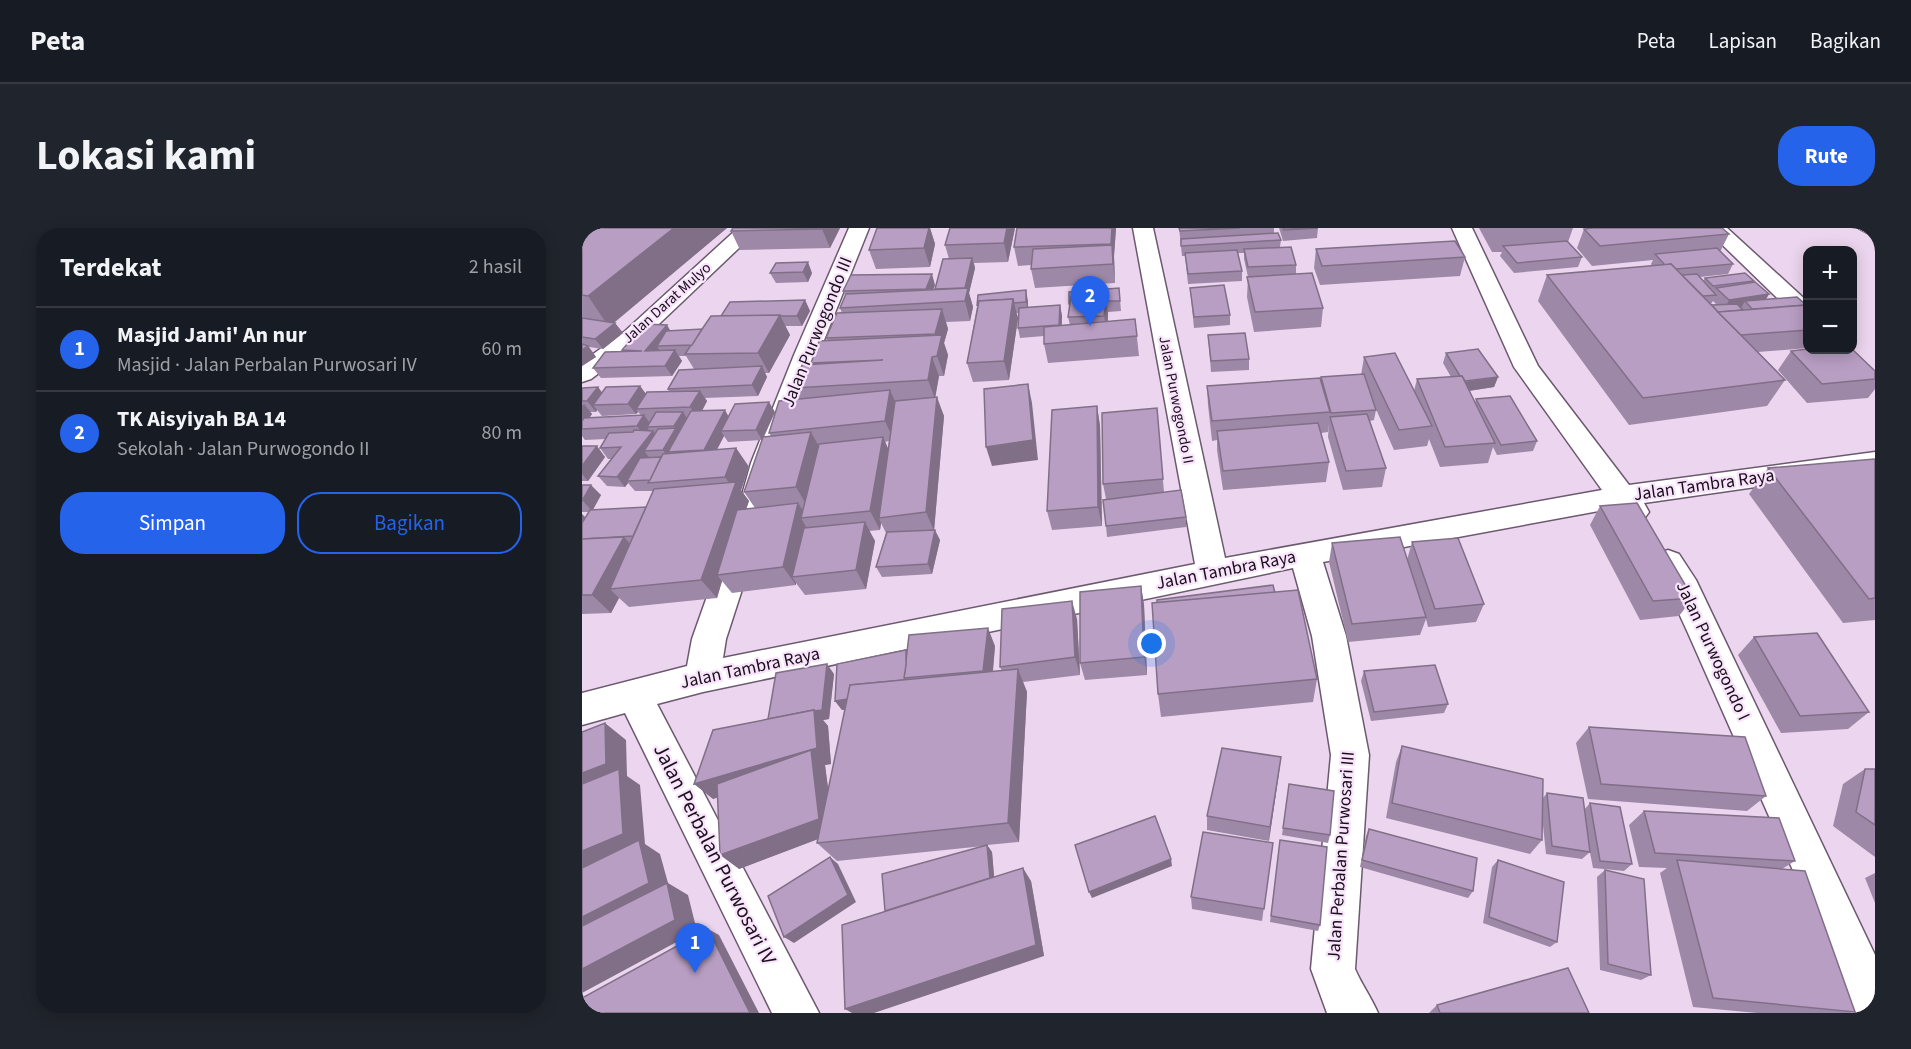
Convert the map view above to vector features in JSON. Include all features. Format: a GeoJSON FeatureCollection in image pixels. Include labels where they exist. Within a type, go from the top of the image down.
{"type":"FeatureCollection","features":[{"type":"Feature","properties":{"kind":"street","name":"Jalan Darat Mulyo"},"geometry":{"type":"LineString","coordinates":[[582,374],[632,337],[750,228]]}},
{"type":"Feature","properties":{"kind":"street","name":"Jalan Purwogondo III"},"geometry":{"type":"LineString","coordinates":[[703,677],[709,639],[753,509],[765,463],[806,355],[859,228]]}},
{"type":"Feature","properties":{"kind":"street","name":"Jalan Purwogondo II"},"geometry":{"type":"LineString","coordinates":[[1143,228],[1212,572]]}},
{"type":"Feature","properties":{"kind":"street","name":"Jalan Purwogondo I"},"geometry":{"type":"LineString","coordinates":[[1461,228],[1526,367],[1624,496],[1680,580],[1743,714],[1819,888],[1875,1003]]}},
{"type":"Feature","properties":{"kind":"street"},"geometry":{"type":"LineString","coordinates":[[1715,228],[1803,310]]}},
{"type":"Feature","properties":{"kind":"street","name":"Jalan Tambra Raya"},"geometry":{"type":"LineString","coordinates":[[582,710],[703,677],[1305,554],[1624,496],[1875,461]]}},
{"type":"Feature","properties":{"kind":"street","name":"Jalan Perbalan Purwosari III"},"geometry":{"type":"LineString","coordinates":[[1305,554],[1329,636],[1350,755],[1333,969],[1347,1006],[1354,1013]]}},
{"type":"Feature","properties":{"kind":"street","name":"Jalan Perbalan Purwosari IV"},"geometry":{"type":"LineString","coordinates":[[634,695],[796,1013]]}},
{"type":"Feature","properties":{"kind":"building"},"geometry":{"type":"Polygon","coordinates":[[[582,228],[674,228],[588,296],[582,295],[582,228]]]}},
{"type":"Feature","properties":{"kind":"building"},"geometry":{"type":"Polygon","coordinates":[[[733,228],[823,228],[731,231],[733,228]]]}},
{"type":"Feature","properties":{"kind":"building"},"geometry":{"type":"Polygon","coordinates":[[[877,228],[929,228],[924,248],[869,250],[877,228]]]}},
{"type":"Feature","properties":{"kind":"building"},"geometry":{"type":"Polygon","coordinates":[[[950,228],[1007,228],[1004,243],[945,245],[950,228]]]}},
{"type":"Feature","properties":{"kind":"building"},"geometry":{"type":"Polygon","coordinates":[[[1017,228],[1112,228],[1111,244],[1014,247],[1017,228]]]}},
{"type":"Feature","properties":{"kind":"building"},"geometry":{"type":"Polygon","coordinates":[[[1179,228],[1240,228],[1180,231],[1179,228]]]}},
{"type":"Feature","properties":{"kind":"building"},"geometry":{"type":"Polygon","coordinates":[[[1283,228],[1318,228],[1284,230],[1283,228]]]}},
{"type":"Feature","properties":{"kind":"building"},"geometry":{"type":"Polygon","coordinates":[[[1722,228],[1729,234],[1600,246],[1584,229],[1722,228]]]}},
{"type":"Feature","properties":{"kind":"building"},"geometry":{"type":"Polygon","coordinates":[[[1278,233],[1281,240],[1181,246],[1181,239],[1278,233]]]}},
{"type":"Feature","properties":{"kind":"building"},"geometry":{"type":"Polygon","coordinates":[[[1455,241],[1465,257],[1322,266],[1316,249],[1455,241]]]}},
{"type":"Feature","properties":{"kind":"building"},"geometry":{"type":"Polygon","coordinates":[[[1567,241],[1582,257],[1517,263],[1503,246],[1567,241]]]}},
{"type":"Feature","properties":{"kind":"building"},"geometry":{"type":"Polygon","coordinates":[[[1112,245],[1113,264],[1031,269],[1033,249],[1112,245]]]}},
{"type":"Feature","properties":{"kind":"building"},"geometry":{"type":"Polygon","coordinates":[[[1291,247],[1296,265],[1248,267],[1244,249],[1291,247]]]}},
{"type":"Feature","properties":{"kind":"building"},"geometry":{"type":"Polygon","coordinates":[[[1717,248],[1733,264],[1676,269],[1671,264],[1665,265],[1655,254],[1717,248]]]}},
{"type":"Feature","properties":{"kind":"building"},"geometry":{"type":"Polygon","coordinates":[[[1237,250],[1242,271],[1188,274],[1185,253],[1237,250]]]}},
{"type":"Feature","properties":{"kind":"building"},"geometry":{"type":"Polygon","coordinates":[[[972,258],[965,288],[935,289],[943,259],[972,258]]]}},
{"type":"Feature","properties":{"kind":"building"},"geometry":{"type":"Polygon","coordinates":[[[808,262],[803,272],[770,273],[776,263],[808,262]]]}},
{"type":"Feature","properties":{"kind":"building"},"geometry":{"type":"Polygon","coordinates":[[[1671,264],[1785,380],[1643,398],[1547,275],[1671,264]]]}},
{"type":"Feature","properties":{"kind":"building"},"geometry":{"type":"Polygon","coordinates":[[[1312,273],[1323,308],[1255,312],[1247,277],[1312,273]]]}},
{"type":"Feature","properties":{"kind":"building"},"geometry":{"type":"Polygon","coordinates":[[[1745,273],[1754,281],[1713,286],[1705,278],[1745,273]]]}},
{"type":"Feature","properties":{"kind":"building"},"geometry":{"type":"Polygon","coordinates":[[[932,274],[926,289],[843,291],[851,275],[932,274]]]}},
{"type":"Feature","properties":{"kind":"building"},"geometry":{"type":"Polygon","coordinates":[[[1697,274],[1716,295],[1703,296],[1682,275],[1697,274]]]}},
{"type":"Feature","properties":{"kind":"building"},"geometry":{"type":"Polygon","coordinates":[[[1755,282],[1769,294],[1729,300],[1716,288],[1755,282]]]}},
{"type":"Feature","properties":{"kind":"building"},"geometry":{"type":"Polygon","coordinates":[[[1224,285],[1230,315],[1194,317],[1190,288],[1224,285]]]}},
{"type":"Feature","properties":{"kind":"building"},"geometry":{"type":"Polygon","coordinates":[[[968,288],[965,301],[840,308],[846,294],[968,288]]]}},
{"type":"Feature","properties":{"kind":"building"},"geometry":{"type":"Polygon","coordinates":[[[1119,288],[1120,301],[1107,301],[1106,296],[1071,297],[1069,304],[1069,292],[1119,288]]]}},
{"type":"Feature","properties":{"kind":"building"},"geometry":{"type":"Polygon","coordinates":[[[1026,290],[1026,302],[1014,303],[1013,299],[979,301],[977,306],[978,295],[1026,290]]]}},
{"type":"Feature","properties":{"kind":"building"},"geometry":{"type":"Polygon","coordinates":[[[1106,296],[1104,316],[1068,317],[1071,297],[1106,296]]]}},
{"type":"Feature","properties":{"kind":"building"},"geometry":{"type":"Polygon","coordinates":[[[1797,297],[1803,305],[1752,309],[1745,301],[1797,297]]]}},
{"type":"Feature","properties":{"kind":"building"},"geometry":{"type":"Polygon","coordinates":[[[1013,299],[1004,361],[967,363],[979,301],[1013,299]]]}},
{"type":"Feature","properties":{"kind":"building"},"geometry":{"type":"Polygon","coordinates":[[[805,300],[797,316],[721,316],[730,302],[805,300]]]}},
{"type":"Feature","properties":{"kind":"building"},"geometry":{"type":"Polygon","coordinates":[[[1737,304],[1743,310],[1718,312],[1712,305],[1737,304]]]}},
{"type":"Feature","properties":{"kind":"building"},"geometry":{"type":"Polygon","coordinates":[[[1060,305],[1059,325],[1018,328],[1019,308],[1060,305]]]}},
{"type":"Feature","properties":{"kind":"building"},"geometry":{"type":"Polygon","coordinates":[[[1803,305],[1803,330],[1741,335],[1718,312],[1803,305]]]}},
{"type":"Feature","properties":{"kind":"building"},"geometry":{"type":"Polygon","coordinates":[[[942,309],[935,334],[826,338],[837,313],[942,309]]]}},
{"type":"Feature","properties":{"kind":"building"},"geometry":{"type":"Polygon","coordinates":[[[780,315],[758,353],[685,354],[711,316],[780,315]]]}},
{"type":"Feature","properties":{"kind":"building"},"geometry":{"type":"Polygon","coordinates":[[[582,318],[615,323],[595,339],[582,337],[582,318]]]}},
{"type":"Feature","properties":{"kind":"building"},"geometry":{"type":"Polygon","coordinates":[[[1135,319],[1137,336],[1044,344],[1044,327],[1135,319]]]}},
{"type":"Feature","properties":{"kind":"building"},"geometry":{"type":"Polygon","coordinates":[[[644,324],[667,325],[645,351],[675,350],[665,366],[593,368],[605,352],[642,351],[622,350],[644,324]]]}},
{"type":"Feature","properties":{"kind":"building"},"geometry":{"type":"Polygon","coordinates":[[[702,329],[692,345],[657,346],[666,331],[702,329]]]}},
{"type":"Feature","properties":{"kind":"building"},"geometry":{"type":"Polygon","coordinates":[[[1245,333],[1249,359],[1211,361],[1208,335],[1245,333]]]}},
{"type":"Feature","properties":{"kind":"building"},"geometry":{"type":"Polygon","coordinates":[[[942,335],[937,356],[932,357],[928,380],[794,388],[802,365],[883,360],[811,363],[819,341],[942,335]]]}},
{"type":"Feature","properties":{"kind":"building"},"geometry":{"type":"Polygon","coordinates":[[[1478,349],[1498,377],[1465,381],[1446,353],[1478,349]]]}},
{"type":"Feature","properties":{"kind":"building"},"geometry":{"type":"Polygon","coordinates":[[[1803,350],[1803,354],[1857,354],[1875,371],[1875,379],[1822,384],[1791,351],[1803,350]]]}},
{"type":"Feature","properties":{"kind":"building"},"geometry":{"type":"Polygon","coordinates":[[[1395,353],[1432,426],[1399,430],[1364,357],[1395,353]]]}},
{"type":"Feature","properties":{"kind":"building"},"geometry":{"type":"Polygon","coordinates":[[[762,366],[752,385],[668,389],[679,370],[762,366]]]}},
{"type":"Feature","properties":{"kind":"building"},"geometry":{"type":"Polygon","coordinates":[[[1364,374],[1376,410],[1331,413],[1321,377],[1364,374]]]}},
{"type":"Feature","properties":{"kind":"building"},"geometry":{"type":"Polygon","coordinates":[[[1462,376],[1495,443],[1445,447],[1417,379],[1462,376]]]}},
{"type":"Feature","properties":{"kind":"building"},"geometry":{"type":"Polygon","coordinates":[[[1320,378],[1330,412],[1212,421],[1207,386],[1320,378]]]}},
{"type":"Feature","properties":{"kind":"building"},"geometry":{"type":"Polygon","coordinates":[[[1028,384],[1033,440],[986,447],[984,389],[1028,384]]]}},
{"type":"Feature","properties":{"kind":"building"},"geometry":{"type":"Polygon","coordinates":[[[640,386],[628,404],[593,405],[606,387],[640,386]]]}},
{"type":"Feature","properties":{"kind":"building"},"geometry":{"type":"Polygon","coordinates":[[[598,387],[587,401],[582,401],[582,388],[598,387]]]}},
{"type":"Feature","properties":{"kind":"building"},"geometry":{"type":"Polygon","coordinates":[[[890,390],[885,421],[769,433],[779,401],[890,390]]]}},
{"type":"Feature","properties":{"kind":"building"},"geometry":{"type":"Polygon","coordinates":[[[700,391],[690,407],[636,409],[647,392],[700,391]]]}},
{"type":"Feature","properties":{"kind":"building"},"geometry":{"type":"Polygon","coordinates":[[[1510,396],[1537,441],[1501,445],[1476,399],[1510,396]]]}},
{"type":"Feature","properties":{"kind":"building"},"geometry":{"type":"Polygon","coordinates":[[[937,397],[926,512],[879,518],[895,401],[937,397]]]}},
{"type":"Feature","properties":{"kind":"building"},"geometry":{"type":"Polygon","coordinates":[[[769,402],[756,430],[721,431],[735,404],[769,402]]]}},
{"type":"Feature","properties":{"kind":"building"},"geometry":{"type":"Polygon","coordinates":[[[1097,406],[1098,507],[1047,511],[1052,410],[1097,406]]]}},
{"type":"Feature","properties":{"kind":"building"},"geometry":{"type":"Polygon","coordinates":[[[1157,408],[1163,479],[1103,484],[1102,413],[1157,408]]]}},
{"type":"Feature","properties":{"kind":"building"},"geometry":{"type":"Polygon","coordinates":[[[725,410],[704,450],[668,452],[691,411],[725,410]]]}},
{"type":"Feature","properties":{"kind":"building"},"geometry":{"type":"Polygon","coordinates":[[[656,412],[683,412],[674,426],[647,427],[656,412]]]}},
{"type":"Feature","properties":{"kind":"building"},"geometry":{"type":"Polygon","coordinates":[[[1367,414],[1386,468],[1346,471],[1330,417],[1367,414]]]}},
{"type":"Feature","properties":{"kind":"building"},"geometry":{"type":"Polygon","coordinates":[[[644,415],[637,426],[582,429],[584,418],[644,415]]]}},
{"type":"Feature","properties":{"kind":"building"},"geometry":{"type":"Polygon","coordinates":[[[1318,423],[1329,462],[1223,471],[1217,431],[1318,423]]]}},
{"type":"Feature","properties":{"kind":"building"},"geometry":{"type":"Polygon","coordinates":[[[676,428],[663,450],[644,451],[658,429],[676,428]]]}},
{"type":"Feature","properties":{"kind":"building"},"geometry":{"type":"Polygon","coordinates":[[[634,430],[653,431],[617,477],[598,476],[621,447],[600,448],[609,433],[633,432],[634,430]]]}},
{"type":"Feature","properties":{"kind":"building"},"geometry":{"type":"Polygon","coordinates":[[[811,432],[796,487],[744,492],[763,437],[811,432]]]}},
{"type":"Feature","properties":{"kind":"building"},"geometry":{"type":"Polygon","coordinates":[[[883,437],[870,511],[801,518],[819,444],[883,437]]]}},
{"type":"Feature","properties":{"kind":"building"},"geometry":{"type":"Polygon","coordinates":[[[582,446],[597,446],[582,466],[582,446]]]}},
{"type":"Feature","properties":{"kind":"building"},"geometry":{"type":"Polygon","coordinates":[[[736,448],[725,477],[648,483],[663,454],[736,448]]]}},
{"type":"Feature","properties":{"kind":"building"},"geometry":{"type":"Polygon","coordinates":[[[661,457],[650,480],[627,481],[640,458],[661,457]]]}},
{"type":"Feature","properties":{"kind":"building"},"geometry":{"type":"Polygon","coordinates":[[[1875,459],[1875,598],[1869,599],[1768,468],[1875,459]]]}},
{"type":"Feature","properties":{"kind":"building"},"geometry":{"type":"Polygon","coordinates":[[[736,482],[701,580],[610,589],[654,489],[736,482]]]}},
{"type":"Feature","properties":{"kind":"building"},"geometry":{"type":"Polygon","coordinates":[[[582,485],[591,485],[582,501],[582,485]]]}},
{"type":"Feature","properties":{"kind":"building"},"geometry":{"type":"Polygon","coordinates":[[[1181,490],[1186,517],[1106,526],[1103,500],[1181,490]]]}},
{"type":"Feature","properties":{"kind":"building"},"geometry":{"type":"Polygon","coordinates":[[[798,503],[783,567],[717,575],[737,510],[798,503]]]}},
{"type":"Feature","properties":{"kind":"building"},"geometry":{"type":"Polygon","coordinates":[[[1637,503],[1693,598],[1653,601],[1600,506],[1637,503]]]}},
{"type":"Feature","properties":{"kind":"building"},"geometry":{"type":"Polygon","coordinates":[[[646,507],[633,536],[582,539],[582,523],[590,510],[646,507]]]}},
{"type":"Feature","properties":{"kind":"building"},"geometry":{"type":"Polygon","coordinates":[[[865,522],[856,570],[792,577],[804,528],[865,522]]]}},
{"type":"Feature","properties":{"kind":"building"},"geometry":{"type":"Polygon","coordinates":[[[935,530],[928,564],[876,567],[887,532],[935,530]]]}},
{"type":"Feature","properties":{"kind":"building"},"geometry":{"type":"Polygon","coordinates":[[[624,537],[592,595],[582,595],[582,539],[624,537]]]}},
{"type":"Feature","properties":{"kind":"building"},"geometry":{"type":"Polygon","coordinates":[[[1400,537],[1426,617],[1352,624],[1332,543],[1400,537]]]}},
{"type":"Feature","properties":{"kind":"building"},"geometry":{"type":"Polygon","coordinates":[[[1458,538],[1484,604],[1435,609],[1412,542],[1458,538]]]}},
{"type":"Feature","properties":{"kind":"building"},"geometry":{"type":"Polygon","coordinates":[[[1273,585],[1275,593],[1157,603],[1157,600],[1273,585]]]}},
{"type":"Feature","properties":{"kind":"building"},"geometry":{"type":"Polygon","coordinates":[[[1141,586],[1144,657],[1080,663],[1080,592],[1141,586]]]}},
{"type":"Feature","properties":{"kind":"building"},"geometry":{"type":"Polygon","coordinates":[[[1298,590],[1317,679],[1158,694],[1152,603],[1298,590]]]}},
{"type":"Feature","properties":{"kind":"building"},"geometry":{"type":"Polygon","coordinates":[[[1072,601],[1075,657],[1000,667],[1002,609],[1072,601]]]}},
{"type":"Feature","properties":{"kind":"building"},"geometry":{"type":"Polygon","coordinates":[[[988,628],[983,671],[904,678],[909,635],[988,628]]]}},
{"type":"Feature","properties":{"kind":"building"},"geometry":{"type":"Polygon","coordinates":[[[1817,633],[1869,712],[1800,716],[1754,637],[1817,633]]]}},
{"type":"Feature","properties":{"kind":"building"},"geometry":{"type":"Polygon","coordinates":[[[906,650],[905,680],[850,685],[848,699],[835,701],[837,664],[906,650]]]}},
{"type":"Feature","properties":{"kind":"building"},"geometry":{"type":"Polygon","coordinates":[[[827,664],[822,710],[768,719],[776,673],[827,664]]]}},
{"type":"Feature","properties":{"kind":"building"},"geometry":{"type":"Polygon","coordinates":[[[1435,665],[1448,704],[1374,712],[1364,671],[1435,665]]]}},
{"type":"Feature","properties":{"kind":"building"},"geometry":{"type":"Polygon","coordinates":[[[1018,669],[1008,823],[817,843],[850,685],[1018,669]]]}},
{"type":"Feature","properties":{"kind":"building"},"geometry":{"type":"Polygon","coordinates":[[[814,710],[817,748],[694,784],[713,730],[814,710]]]}},
{"type":"Feature","properties":{"kind":"building"},"geometry":{"type":"Polygon","coordinates":[[[605,723],[606,764],[582,773],[582,732],[605,723]]]}},
{"type":"Feature","properties":{"kind":"building"},"geometry":{"type":"Polygon","coordinates":[[[1589,727],[1745,737],[1766,796],[1601,784],[1589,727]]]}},
{"type":"Feature","properties":{"kind":"building"},"geometry":{"type":"Polygon","coordinates":[[[1402,746],[1543,779],[1542,840],[1392,803],[1402,746]]]}},
{"type":"Feature","properties":{"kind":"building"},"geometry":{"type":"Polygon","coordinates":[[[1222,748],[1281,757],[1270,827],[1207,816],[1222,748]]]}},
{"type":"Feature","properties":{"kind":"building"},"geometry":{"type":"Polygon","coordinates":[[[811,750],[819,819],[720,855],[717,784],[811,750]]]}},
{"type":"Feature","properties":{"kind":"building"},"geometry":{"type":"Polygon","coordinates":[[[619,769],[623,834],[582,851],[582,784],[619,769]]]}},
{"type":"Feature","properties":{"kind":"building"},"geometry":{"type":"Polygon","coordinates":[[[1865,769],[1875,769],[1875,825],[1856,812],[1865,769]]]}},
{"type":"Feature","properties":{"kind":"building"},"geometry":{"type":"Polygon","coordinates":[[[1289,784],[1334,791],[1330,835],[1283,828],[1289,784]]]}},
{"type":"Feature","properties":{"kind":"building"},"geometry":{"type":"Polygon","coordinates":[[[1547,793],[1583,798],[1590,852],[1552,846],[1547,793]]]}},
{"type":"Feature","properties":{"kind":"building"},"geometry":{"type":"Polygon","coordinates":[[[1590,803],[1620,807],[1632,864],[1600,861],[1590,803]]]}},
{"type":"Feature","properties":{"kind":"building"},"geometry":{"type":"Polygon","coordinates":[[[1644,811],[1779,818],[1795,861],[1655,853],[1644,811]]]}},
{"type":"Feature","properties":{"kind":"building"},"geometry":{"type":"Polygon","coordinates":[[[1155,816],[1171,859],[1089,892],[1075,845],[1155,816]]]}},
{"type":"Feature","properties":{"kind":"building"},"geometry":{"type":"Polygon","coordinates":[[[1369,829],[1477,858],[1473,891],[1362,860],[1369,829]]]}},
{"type":"Feature","properties":{"kind":"building"},"geometry":{"type":"Polygon","coordinates":[[[1203,832],[1273,843],[1264,909],[1191,897],[1203,832]]]}},
{"type":"Feature","properties":{"kind":"building"},"geometry":{"type":"Polygon","coordinates":[[[639,840],[649,883],[582,917],[582,868],[639,840]]]}},
{"type":"Feature","properties":{"kind":"building"},"geometry":{"type":"Polygon","coordinates":[[[1280,840],[1327,847],[1320,925],[1271,916],[1280,840]]]}},
{"type":"Feature","properties":{"kind":"building"},"geometry":{"type":"Polygon","coordinates":[[[987,845],[990,878],[885,911],[882,874],[987,845]]]}},
{"type":"Feature","properties":{"kind":"building"},"geometry":{"type":"Polygon","coordinates":[[[830,857],[848,895],[784,937],[768,896],[830,857]]]}},
{"type":"Feature","properties":{"kind":"building"},"geometry":{"type":"Polygon","coordinates":[[[1498,860],[1564,882],[1557,942],[1489,917],[1498,860]]]}},
{"type":"Feature","properties":{"kind":"building"},"geometry":{"type":"Polygon","coordinates":[[[1677,860],[1805,871],[1855,1012],[1713,998],[1677,860]]]}},
{"type":"Feature","properties":{"kind":"building"},"geometry":{"type":"Polygon","coordinates":[[[1023,868],[1036,945],[845,1009],[842,925],[1023,868]]]}},
{"type":"Feature","properties":{"kind":"building"},"geometry":{"type":"Polygon","coordinates":[[[1605,870],[1644,879],[1651,975],[1608,964],[1605,870]]]}},
{"type":"Feature","properties":{"kind":"building"},"geometry":{"type":"Polygon","coordinates":[[[667,883],[675,920],[582,969],[582,926],[667,883]]]}},
{"type":"Feature","properties":{"kind":"building"},"geometry":{"type":"Polygon","coordinates":[[[708,929],[750,1013],[582,1013],[582,998],[708,929]]]}},
{"type":"Feature","properties":{"kind":"building"},"geometry":{"type":"Polygon","coordinates":[[[1568,968],[1589,1013],[1440,1013],[1437,1005],[1568,968]]]}},
{"type":"Feature","properties":{"kind":"railway"},"geometry":{"type":"LineString","coordinates":[[1860,228],[1875,236]]}},
{"type":"Feature","properties":{"kind":"place","name":"TK Aisyiyah BA 14"},"geometry":{"type":"Point","coordinates":[1090,326]}},
{"type":"Feature","properties":{"kind":"place","name":"Masjid Jami' An nur"},"geometry":{"type":"Point","coordinates":[695,973]}}]}
